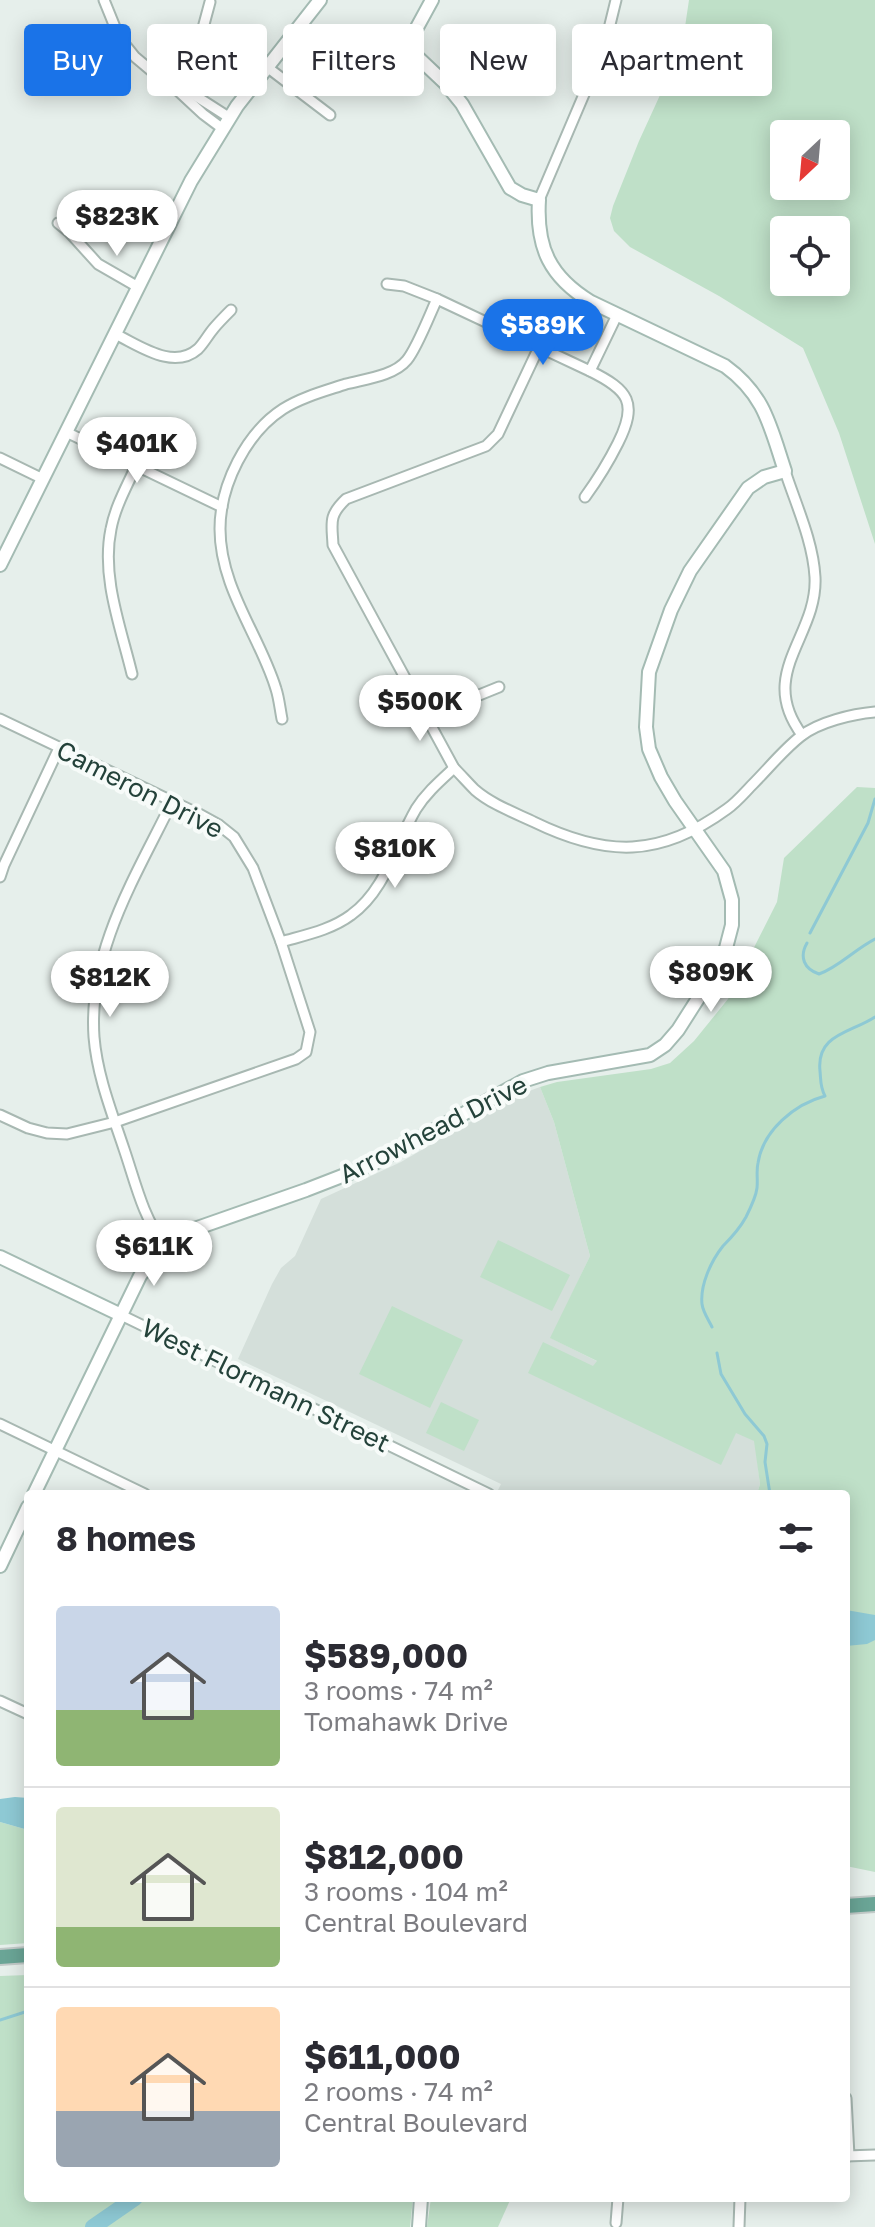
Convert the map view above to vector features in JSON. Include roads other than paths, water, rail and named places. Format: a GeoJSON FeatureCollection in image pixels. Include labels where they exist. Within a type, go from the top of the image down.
{"type":"FeatureCollection","features":[{"type":"Feature","properties":{"kind":"main road"},"geometry":{"type":"LineString","coordinates":[[850,1906],[875,1904]]}},
{"type":"Feature","properties":{"kind":"main road"},"geometry":{"type":"LineString","coordinates":[[0,1957],[24,1955]]}},
{"type":"Feature","properties":{"kind":"street"},"geometry":{"type":"LineString","coordinates":[[104,0],[126,48],[147,68]]}},
{"type":"Feature","properties":{"kind":"street"},"geometry":{"type":"LineString","coordinates":[[320,0],[267,67],[330,115]]}},
{"type":"Feature","properties":{"kind":"street"},"geometry":{"type":"LineString","coordinates":[[432,0],[414,33],[410,50],[462,104],[510,188],[539,200]]}},
{"type":"Feature","properties":{"kind":"street"},"geometry":{"type":"LineString","coordinates":[[616,0],[605,45],[539,200],[541,241],[551,267],[573,291],[725,366],[748,385],[766,412],[811,549],[815,580],[811,607],[784,683],[790,718],[802,735]]}},
{"type":"Feature","properties":{"kind":"street"},"geometry":{"type":"LineString","coordinates":[[204,24],[210,2]]}},
{"type":"Feature","properties":{"kind":"street"},"geometry":{"type":"LineString","coordinates":[[184,96],[203,114],[226,123]]}},
{"type":"Feature","properties":{"kind":"street"},"geometry":{"type":"LineString","coordinates":[[0,565],[191,181],[246,96]]}},
{"type":"Feature","properties":{"kind":"street"},"geometry":{"type":"LineString","coordinates":[[58,223],[98,264],[138,287]]}},
{"type":"Feature","properties":{"kind":"street"},"geometry":{"type":"LineString","coordinates":[[387,284],[404,286],[437,299],[606,379],[623,393],[629,407],[628,423],[603,473],[585,497]]}},
{"type":"Feature","properties":{"kind":"street"},"geometry":{"type":"LineString","coordinates":[[282,719],[277,689],[235,596],[223,560],[220,529],[222,507],[231,473],[247,445],[283,409],[316,393],[395,369],[407,360],[437,299]]}},
{"type":"Feature","properties":{"kind":"street"},"geometry":{"type":"LineString","coordinates":[[115,334],[150,351],[175,358],[197,350],[231,310]]}},
{"type":"Feature","properties":{"kind":"street"},"geometry":{"type":"LineString","coordinates":[[590,371],[617,315]]}},
{"type":"Feature","properties":{"kind":"street"},"geometry":{"type":"LineString","coordinates":[[539,347],[498,434],[486,446],[346,499],[335,509],[332,522],[333,545],[454,768],[476,791],[556,833],[588,844],[638,848],[668,842],[728,808],[802,735],[855,714],[875,712]]}},
{"type":"Feature","properties":{"kind":"street"},"geometry":{"type":"LineString","coordinates":[[66,432],[222,507]]}},
{"type":"Feature","properties":{"kind":"street"},"geometry":{"type":"LineString","coordinates":[[0,458],[43,479]]}},
{"type":"Feature","properties":{"kind":"street"},"geometry":{"type":"LineString","coordinates":[[132,674],[113,596],[108,553],[113,520],[136,466]]}},
{"type":"Feature","properties":{"kind":"street","name":"Arrowhead Drive"},"geometry":{"type":"LineString","coordinates":[[164,1244],[196,1228],[373,1164],[523,1081],[563,1070],[638,1058],[658,1051],[678,1030],[699,999],[726,948],[732,925],[732,900],[724,871],[661,777],[649,749],[646,727],[649,672],[671,610],[690,571],[748,488],[764,477],[785,471]]}},
{"type":"Feature","properties":{"kind":"street"},"geometry":{"type":"LineString","coordinates":[[425,717],[499,687]]}},
{"type":"Feature","properties":{"kind":"street","name":"Cameron Drive"},"geometry":{"type":"LineString","coordinates":[[0,719],[219,825],[239,844],[253,868],[281,942],[310,1032],[306,1052],[296,1059],[115,1122]]}},
{"type":"Feature","properties":{"kind":"street"},"geometry":{"type":"LineString","coordinates":[[0,877],[59,748]]}},
{"type":"Feature","properties":{"kind":"street"},"geometry":{"type":"LineString","coordinates":[[281,942],[336,925],[366,903],[379,885],[416,810],[431,789],[454,768]]}},
{"type":"Feature","properties":{"kind":"street"},"geometry":{"type":"LineString","coordinates":[[36,1490],[146,1264],[164,1244],[152,1227],[99,1068],[94,1039],[94,999],[103,953],[112,928],[172,802]]}},
{"type":"Feature","properties":{"kind":"street"},"geometry":{"type":"LineString","coordinates":[[0,1115],[47,1133],[67,1134],[115,1122]]}},
{"type":"Feature","properties":{"kind":"street","name":"West Flormann Street"},"geometry":{"type":"LineString","coordinates":[[0,1257],[483,1490]]}},
{"type":"Feature","properties":{"kind":"street"},"geometry":{"type":"LineString","coordinates":[[0,1424],[137,1490]]}},
{"type":"Feature","properties":{"kind":"street"},"geometry":{"type":"LineString","coordinates":[[0,1566],[24,1515]]}},
{"type":"Feature","properties":{"kind":"street"},"geometry":{"type":"LineString","coordinates":[[0,1701],[24,1712]]}},
{"type":"Feature","properties":{"kind":"street"},"geometry":{"type":"LineString","coordinates":[[850,2156],[875,2155]]}},
{"type":"Feature","properties":{"kind":"street"},"geometry":{"type":"LineString","coordinates":[[419,2227],[421,2202]]}},
{"type":"Feature","properties":{"kind":"street"},"geometry":{"type":"LineString","coordinates":[[616,2223],[618,2202]]}},
{"type":"Feature","properties":{"kind":"street"},"geometry":{"type":"LineString","coordinates":[[739,2227],[740,2202]]}},
{"type":"Feature","properties":{"kind":"water"},"geometry":{"type":"Polygon","coordinates":[[[850,1611],[875,1615],[875,1640],[850,1646],[850,1611]]]}},
{"type":"Feature","properties":{"kind":"water"},"geometry":{"type":"Polygon","coordinates":[[[24,1798],[24,1829],[0,1822],[0,1799],[24,1798]]]}},
{"type":"Feature","properties":{"kind":"waterway"},"geometry":{"type":"LineString","coordinates":[[810,933],[868,823],[875,799]]}},
{"type":"Feature","properties":{"kind":"waterway"},"geometry":{"type":"LineString","coordinates":[[807,943],[804,962],[819,974],[875,939]]}},
{"type":"Feature","properties":{"kind":"waterway"},"geometry":{"type":"LineString","coordinates":[[712,1327],[702,1304],[707,1274],[751,1207],[757,1188],[758,1163],[766,1140],[792,1112],[825,1096],[820,1059],[829,1042],[875,1017]]}},
{"type":"Feature","properties":{"kind":"waterway"},"geometry":{"type":"LineString","coordinates":[[717,1353],[721,1374],[745,1414],[764,1436],[769,1490]]}},
{"type":"Feature","properties":{"kind":"waterway"},"geometry":{"type":"LineString","coordinates":[[0,2020],[24,2012]]}},
{"type":"Feature","properties":{"kind":"waterway"},"geometry":{"type":"LineString","coordinates":[[93,2227],[129,2202]]}}]}
